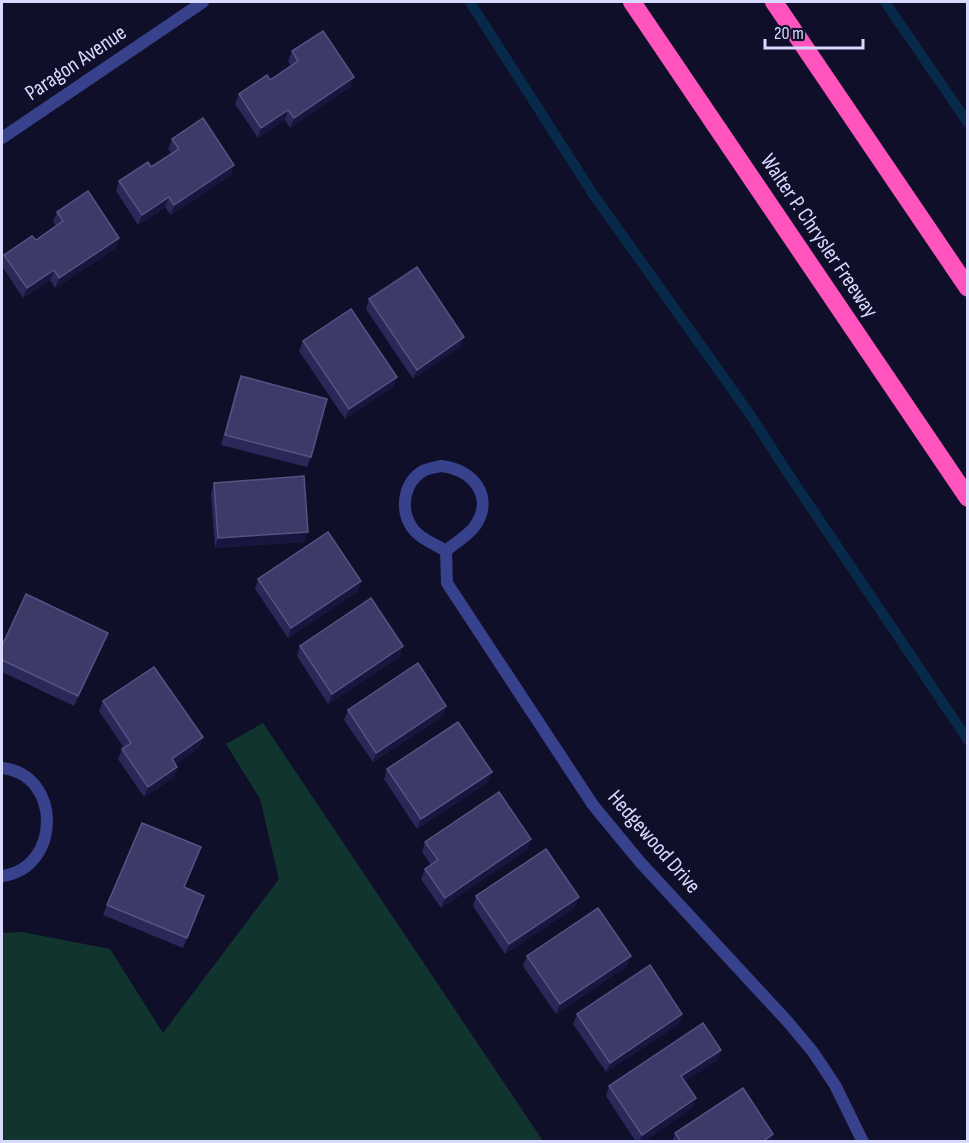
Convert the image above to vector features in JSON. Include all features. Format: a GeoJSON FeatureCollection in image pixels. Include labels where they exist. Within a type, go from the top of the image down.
{"type":"FeatureCollection","features":[{"type":"Feature","properties":{"kind":"highway","name":"Walter P. Chrysler Freeway"},"geometry":{"type":"LineString","coordinates":[[632,2],[968,498]]}},
{"type":"Feature","properties":{"kind":"highway"},"geometry":{"type":"LineString","coordinates":[[774,2],[968,288]]}},
{"type":"Feature","properties":{"kind":"street","name":"Paragon Avenue"},"geometry":{"type":"LineString","coordinates":[[2,138],[203,2]]}},
{"type":"Feature","properties":{"kind":"street"},"geometry":{"type":"LineString","coordinates":[[441,466],[454,467],[472,479],[481,497],[482,509],[476,524],[468,534],[446,551],[411,528],[404,510],[406,494],[413,480],[424,471],[441,466]]}},
{"type":"Feature","properties":{"kind":"street","name":"Hedgewood Drive"},"geometry":{"type":"LineString","coordinates":[[446,551],[447,583],[593,805],[640,862],[813,1052],[835,1084],[863,1142]]}},
{"type":"Feature","properties":{"kind":"street"},"geometry":{"type":"LineString","coordinates":[[2,768],[23,776],[36,788],[45,804],[48,821],[45,839],[36,856],[23,869],[2,876]]}},
{"type":"Feature","properties":{"kind":"green space"},"geometry":{"type":"Polygon","coordinates":[[[263,723],[543,1141],[2,1141],[2,933],[22,932],[110,949],[163,1033],[279,879],[260,799],[226,744],[263,723]]]}},
{"type":"Feature","properties":{"kind":"building"},"geometry":{"type":"Polygon","coordinates":[[[323,31],[354,77],[294,118],[288,110],[261,128],[239,94],[267,75],[270,80],[298,61],[292,51],[323,31]]]}},
{"type":"Feature","properties":{"kind":"building"},"geometry":{"type":"Polygon","coordinates":[[[203,118],[234,165],[174,205],[169,197],[142,215],[119,181],[148,162],[151,167],[179,149],[172,139],[203,118]]]}},
{"type":"Feature","properties":{"kind":"building"},"geometry":{"type":"Polygon","coordinates":[[[88,191],[119,238],[59,278],[54,270],[27,288],[4,255],[32,236],[36,240],[63,221],[57,212],[88,191]]]}},
{"type":"Feature","properties":{"kind":"building"},"geometry":{"type":"Polygon","coordinates":[[[417,267],[464,337],[417,370],[369,299],[417,267]]]}},
{"type":"Feature","properties":{"kind":"building"},"geometry":{"type":"Polygon","coordinates":[[[351,309],[397,377],[349,409],[303,341],[351,309]]]}},
{"type":"Feature","properties":{"kind":"building"},"geometry":{"type":"Polygon","coordinates":[[[241,376],[327,399],[311,457],[225,435],[241,376]]]}},
{"type":"Feature","properties":{"kind":"building"},"geometry":{"type":"Polygon","coordinates":[[[304,476],[308,532],[218,538],[214,483],[304,476]]]}},
{"type":"Feature","properties":{"kind":"building"},"geometry":{"type":"Polygon","coordinates":[[[328,532],[361,581],[291,628],[258,579],[328,532]]]}},
{"type":"Feature","properties":{"kind":"building"},"geometry":{"type":"Polygon","coordinates":[[[26,594],[108,633],[78,696],[2,660],[2,646],[26,594]]]}},
{"type":"Feature","properties":{"kind":"building"},"geometry":{"type":"Polygon","coordinates":[[[371,598],[403,646],[332,694],[300,646],[371,598]]]}},
{"type":"Feature","properties":{"kind":"building"},"geometry":{"type":"Polygon","coordinates":[[[418,663],[446,706],[376,753],[348,710],[418,663]]]}},
{"type":"Feature","properties":{"kind":"building"},"geometry":{"type":"Polygon","coordinates":[[[154,667],[203,737],[172,759],[177,767],[148,787],[122,749],[131,743],[103,701],[154,667]]]}},
{"type":"Feature","properties":{"kind":"building"},"geometry":{"type":"Polygon","coordinates":[[[458,722],[492,772],[421,819],[387,769],[458,722]]]}},
{"type":"Feature","properties":{"kind":"building"},"geometry":{"type":"Polygon","coordinates":[[[499,792],[531,839],[445,898],[425,869],[438,860],[425,842],[499,792]]]}},
{"type":"Feature","properties":{"kind":"building"},"geometry":{"type":"Polygon","coordinates":[[[142,823],[201,847],[184,887],[204,896],[187,938],[107,905],[142,823]]]}},
{"type":"Feature","properties":{"kind":"building"},"geometry":{"type":"Polygon","coordinates":[[[546,849],[579,897],[509,944],[476,896],[546,849]]]}},
{"type":"Feature","properties":{"kind":"building"},"geometry":{"type":"Polygon","coordinates":[[[598,908],[631,956],[560,1004],[527,956],[598,908]]]}},
{"type":"Feature","properties":{"kind":"building"},"geometry":{"type":"Polygon","coordinates":[[[650,965],[682,1014],[610,1063],[577,1014],[650,965]]]}},
{"type":"Feature","properties":{"kind":"building"},"geometry":{"type":"Polygon","coordinates":[[[703,1023],[721,1050],[681,1076],[696,1098],[642,1135],[609,1086],[703,1023]]]}},
{"type":"Feature","properties":{"kind":"building"},"geometry":{"type":"Polygon","coordinates":[[[743,1088],[773,1134],[762,1142],[681,1142],[675,1133],[743,1088]]]}},
{"type":"Feature","properties":{"kind":"waterway"},"geometry":{"type":"LineString","coordinates":[[470,2],[593,194],[751,416],[968,740]]}},
{"type":"Feature","properties":{"kind":"waterway"},"geometry":{"type":"LineString","coordinates":[[885,2],[968,123]]}}]}
